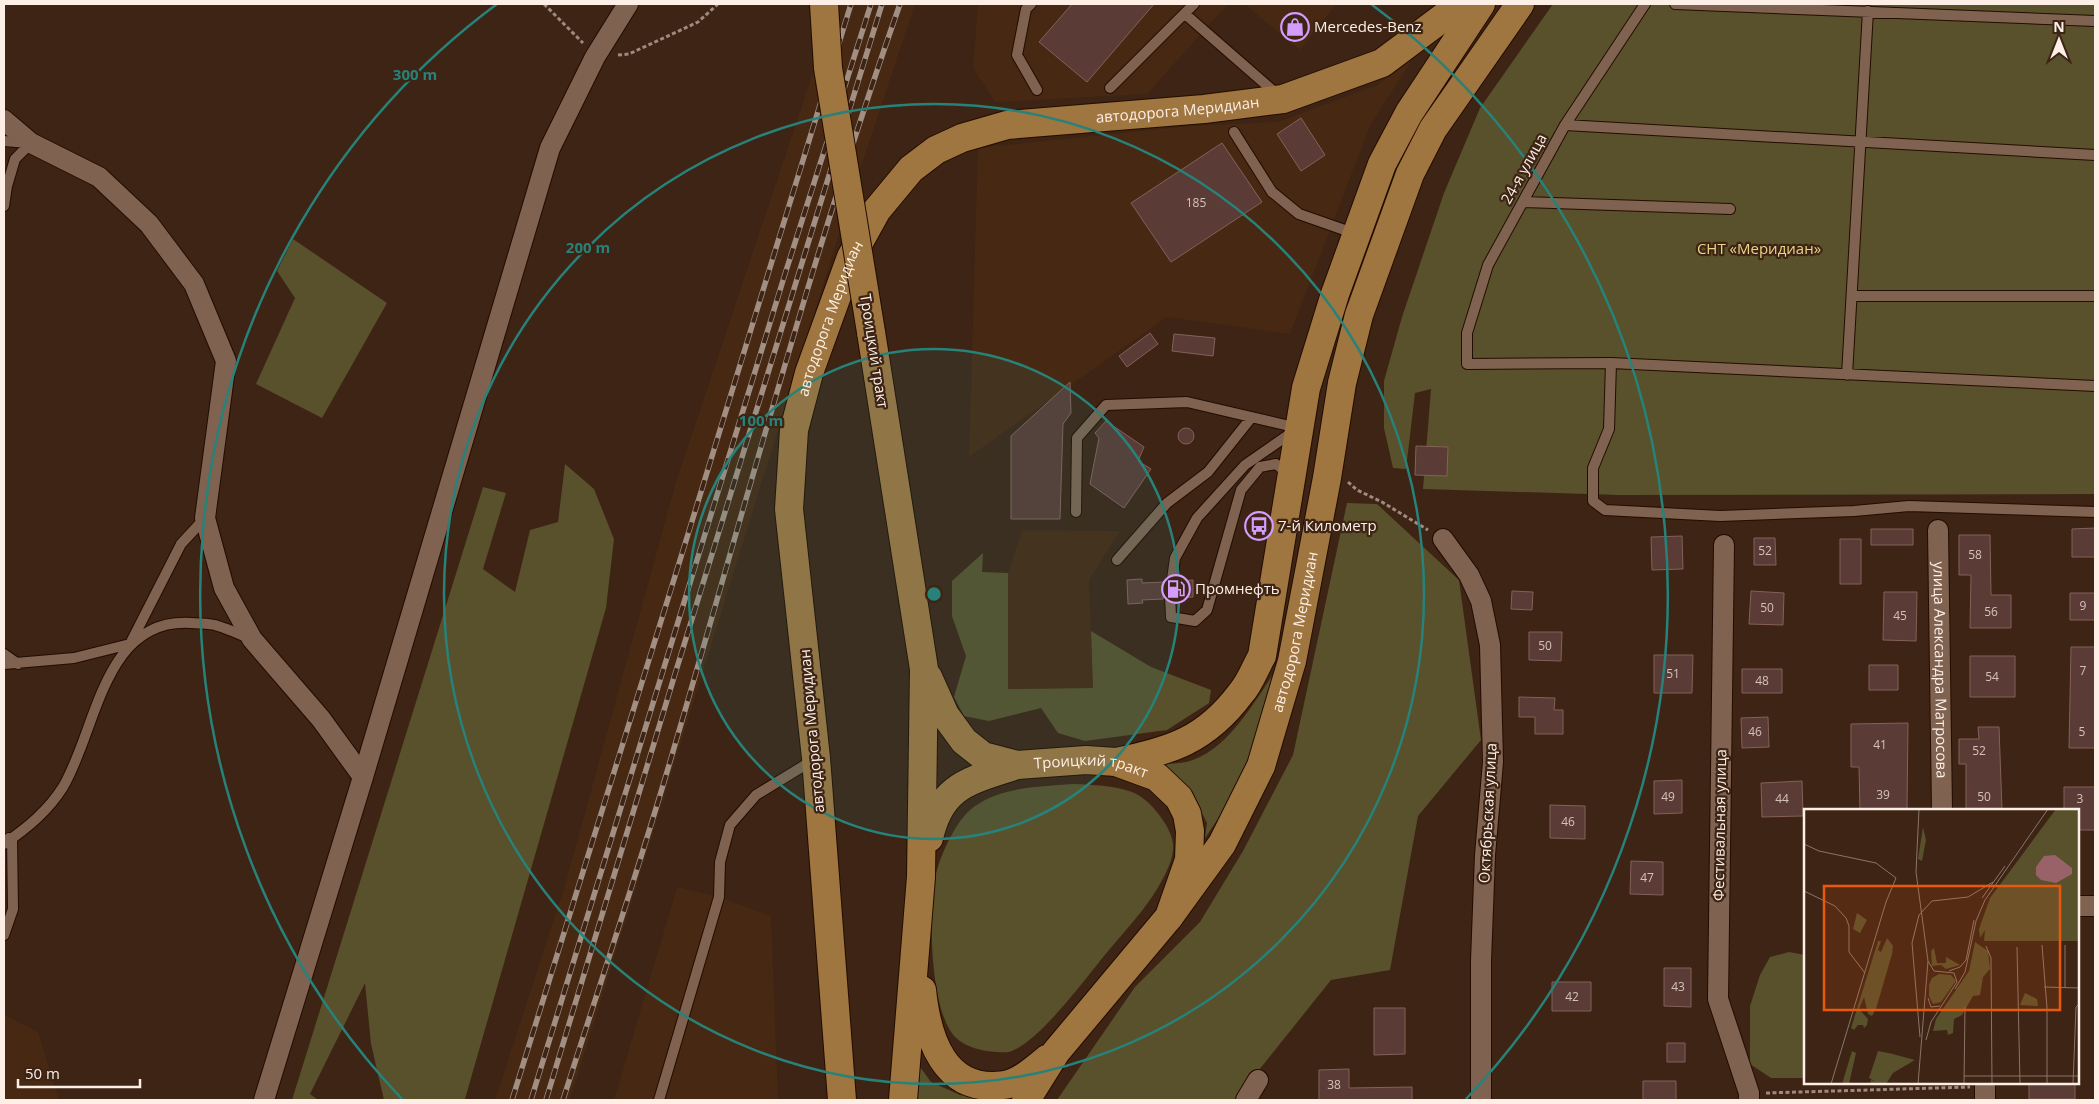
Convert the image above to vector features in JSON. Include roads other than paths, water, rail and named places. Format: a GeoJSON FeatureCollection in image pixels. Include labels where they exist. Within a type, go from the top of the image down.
{"type":"FeatureCollection","features":[{"type":"Feature","properties":{"kind":"main road","name":"Троицкий тракт"},"geometry":{"type":"LineString","coordinates":[[824,4],[828,68],[924,669],[921,877],[903,1100]]}},
{"type":"Feature","properties":{"kind":"main road","name":"автодорога Меридиан"},"geometry":{"type":"LineString","coordinates":[[842,1100],[816,758],[789,509],[794,430],[809,373],[851,257],[877,210],[911,169],[936,150],[962,138],[1007,125],[1204,109],[1283,99],[1382,63],[1437,14],[1461,4]]}},
{"type":"Feature","properties":{"kind":"main road","name":"автодорога Меридиан"},"geometry":{"type":"LineString","coordinates":[[1116,762],[1155,754],[1190,740],[1212,726],[1242,693],[1262,656],[1293,479],[1306,388],[1335,294],[1382,164],[1409,113],[1481,4]]}},
{"type":"Feature","properties":{"kind":"main road","name":"автодорога Меридиан"},"geometry":{"type":"LineString","coordinates":[[1169,917],[1222,844],[1261,766],[1292,661],[1329,465],[1342,383],[1359,315],[1410,174],[1433,128],[1520,4]]}},
{"type":"Feature","properties":{"kind":"main road","name":"Троицкий тракт"},"geometry":{"type":"LineString","coordinates":[[924,669],[945,715],[964,741],[983,756],[1017,764],[1086,760],[1116,762],[1157,777],[1179,798],[1187,814],[1190,830],[1189,860],[1169,917],[1056,1052],[1026,1100]]}},
{"type":"Feature","properties":{"kind":"main road"},"geometry":{"type":"LineString","coordinates":[[921,877],[932,825],[940,806],[953,790],[973,780],[1017,764]]}},
{"type":"Feature","properties":{"kind":"main road"},"geometry":{"type":"LineString","coordinates":[[918,932],[925,1017],[933,1042],[944,1063],[958,1077],[973,1083],[1005,1085],[1029,1073],[1056,1052]]}},
{"type":"Feature","properties":{"kind":"street"},"geometry":{"type":"LineString","coordinates":[[264,1100],[363,777],[550,148],[595,57],[628,4]]}},
{"type":"Feature","properties":{"kind":"street"},"geometry":{"type":"LineString","coordinates":[[4,120],[31,143],[99,176],[149,224],[194,284],[226,361],[205,518],[224,588],[252,640],[321,719],[363,777]]}},
{"type":"Feature","properties":{"kind":"street","name":"улица Александра Матросова"},"geometry":{"type":"LineString","coordinates":[[1938,530],[1942,809]]}},
{"type":"Feature","properties":{"kind":"street","name":"Октябрьская улица"},"geometry":{"type":"LineString","coordinates":[[1443,539],[1469,575],[1481,600],[1490,645],[1493,762],[1485,855],[1482,942],[1481,1100]]}},
{"type":"Feature","properties":{"kind":"street","name":"Фестивальная улица"},"geometry":{"type":"LineString","coordinates":[[1724,545],[1718,999],[1749,1097]]}},
{"type":"Feature","properties":{"kind":"street"},"geometry":{"type":"LineString","coordinates":[[2079,906],[2095,906]]}},
{"type":"Feature","properties":{"kind":"street"},"geometry":{"type":"LineString","coordinates":[[1246,1100],[1258,1080]]}},
{"type":"Feature","properties":{"kind":"lane"},"geometry":{"type":"LineString","coordinates":[[1032,4],[1026,10],[1017,55],[1036,90]]}},
{"type":"Feature","properties":{"kind":"lane"},"geometry":{"type":"LineString","coordinates":[[1110,88],[1194,4]]}},
{"type":"Feature","properties":{"kind":"lane","name":"24-я улица"},"geometry":{"type":"LineString","coordinates":[[1612,364],[1467,364],[1467,333],[1488,264],[1565,125],[1645,4]]}},
{"type":"Feature","properties":{"kind":"lane"},"geometry":{"type":"LineString","coordinates":[[1675,4],[2095,21]]}},
{"type":"Feature","properties":{"kind":"lane"},"geometry":{"type":"LineString","coordinates":[[1847,375],[1868,11]]}},
{"type":"Feature","properties":{"kind":"lane"},"geometry":{"type":"LineString","coordinates":[[1186,14],[1283,99]]}},
{"type":"Feature","properties":{"kind":"lane"},"geometry":{"type":"LineString","coordinates":[[1565,125],[2095,155]]}},
{"type":"Feature","properties":{"kind":"lane"},"geometry":{"type":"LineString","coordinates":[[1234,132],[1272,192],[1300,214],[1356,234]]}},
{"type":"Feature","properties":{"kind":"lane"},"geometry":{"type":"LineString","coordinates":[[4,141],[31,143]]}},
{"type":"Feature","properties":{"kind":"lane"},"geometry":{"type":"LineString","coordinates":[[4,206],[7,186],[15,159],[31,143]]}},
{"type":"Feature","properties":{"kind":"lane"},"geometry":{"type":"LineString","coordinates":[[1524,202],[1730,209]]}},
{"type":"Feature","properties":{"kind":"lane"},"geometry":{"type":"LineString","coordinates":[[1852,296],[2095,296]]}},
{"type":"Feature","properties":{"kind":"lane"},"geometry":{"type":"LineString","coordinates":[[2095,386],[1612,364],[1609,429],[1593,468],[1593,500],[1605,510],[1720,516],[1854,511],[1908,506],[2095,512]]}},
{"type":"Feature","properties":{"kind":"lane"},"geometry":{"type":"LineString","coordinates":[[1076,512],[1077,438],[1106,405],[1187,402],[1300,428]]}},
{"type":"Feature","properties":{"kind":"lane"},"geometry":{"type":"LineString","coordinates":[[1118,560],[1167,503],[1208,472],[1251,418]]}},
{"type":"Feature","properties":{"kind":"lane"},"geometry":{"type":"LineString","coordinates":[[1293,479],[1276,464],[1260,467],[1241,490],[1207,610],[1195,621],[1171,617],[1170,594],[1174,558],[1197,518],[1245,464],[1300,428]]}},
{"type":"Feature","properties":{"kind":"lane"},"geometry":{"type":"LineString","coordinates":[[4,935],[13,909],[7,840],[38,818],[64,785],[109,676],[130,644],[181,544],[205,518]]}},
{"type":"Feature","properties":{"kind":"lane"},"geometry":{"type":"LineString","coordinates":[[4,664],[74,658],[130,644],[147,633],[175,622],[216,625],[252,640]]}},
{"type":"Feature","properties":{"kind":"lane"},"geometry":{"type":"LineString","coordinates":[[4,654],[18,664]]}},
{"type":"Feature","properties":{"kind":"lane"},"geometry":{"type":"LineString","coordinates":[[659,1100],[719,897],[720,862],[730,825],[756,794],[816,758]]}},
{"type":"Feature","properties":{"kind":"railway"},"geometry":{"type":"LineString","coordinates":[[512,1100],[851,4]]}},
{"type":"Feature","properties":{"kind":"railway"},"geometry":{"type":"LineString","coordinates":[[531,1100],[785,274],[871,4]]}},
{"type":"Feature","properties":{"kind":"railway"},"geometry":{"type":"LineString","coordinates":[[546,1100],[675,674],[882,4]]}},
{"type":"Feature","properties":{"kind":"railway"},"geometry":{"type":"LineString","coordinates":[[563,1100],[661,792],[810,281],[900,4]]}},
{"type":"Feature","properties":{"kind":"place","name":"Mercedes-Benz"},"geometry":{"type":"Point","coordinates":[1295,27]}},
{"type":"Feature","properties":{"kind":"place","name":"7-й Километр"},"geometry":{"type":"Point","coordinates":[1259,526]}},
{"type":"Feature","properties":{"kind":"place","name":"Промнефть"},"geometry":{"type":"Point","coordinates":[1176,589]}},
{"type":"Feature","properties":{"kind":"park label","name":"СНТ «Меридиан»"},"geometry":{"type":"Point","coordinates":[1759,249]}}]}
